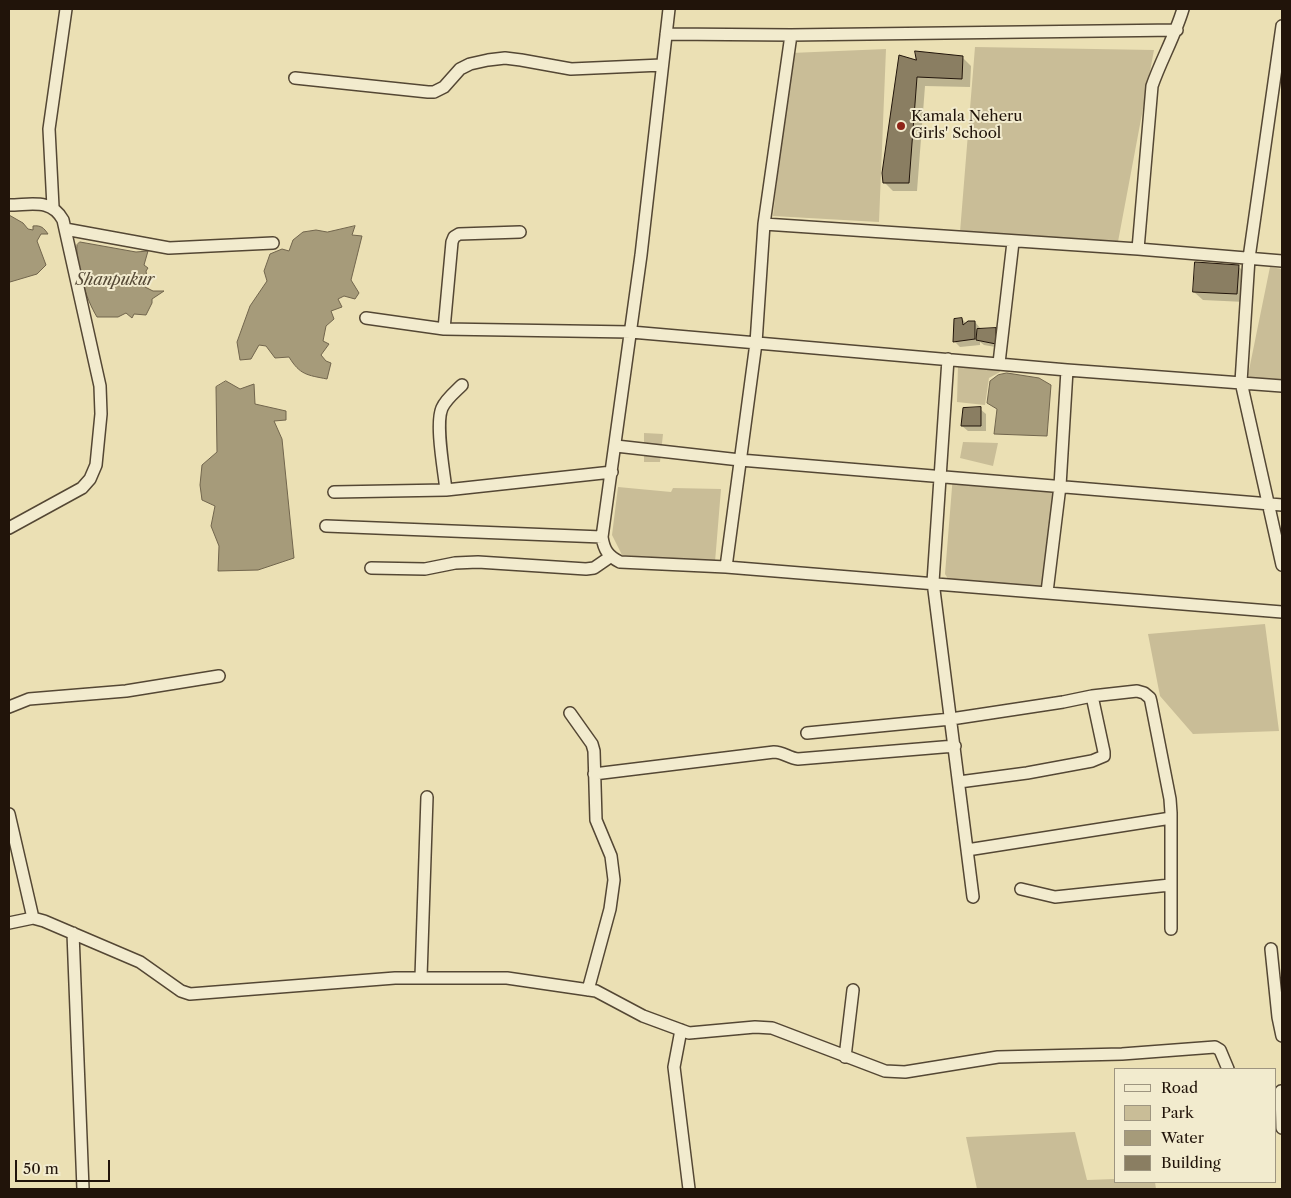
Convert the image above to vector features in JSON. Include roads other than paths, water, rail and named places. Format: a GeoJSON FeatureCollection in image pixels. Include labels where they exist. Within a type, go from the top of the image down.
{"type":"FeatureCollection","features":[{"type":"Feature","properties":{"kind":"street"},"geometry":{"type":"LineString","coordinates":[[53,207],[49,129],[66,9]]}},
{"type":"Feature","properties":{"kind":"street"},"geometry":{"type":"LineString","coordinates":[[668,9],[631,332],[602,537],[604,548],[610,558],[620,562],[726,567],[933,582],[1282,612]]}},
{"type":"Feature","properties":{"kind":"street"},"geometry":{"type":"LineString","coordinates":[[1138,249],[1152,86],[1160,63],[1177,30],[1183,9]]}},
{"type":"Feature","properties":{"kind":"street"},"geometry":{"type":"LineString","coordinates":[[1282,26],[1249,258],[1241,382],[1282,566]]}},
{"type":"Feature","properties":{"kind":"street"},"geometry":{"type":"LineString","coordinates":[[666,34],[790,35],[1177,30]]}},
{"type":"Feature","properties":{"kind":"street"},"geometry":{"type":"LineString","coordinates":[[726,567],[756,343],[764,224],[790,35]]}},
{"type":"Feature","properties":{"kind":"street"},"geometry":{"type":"LineString","coordinates":[[295,78],[434,92],[444,87],[460,69],[470,64],[488,60],[505,58],[585,70],[662,65]]}},
{"type":"Feature","properties":{"kind":"street"},"geometry":{"type":"LineString","coordinates":[[9,205],[44,204],[58,211],[65,229],[100,386],[101,414],[96,465],[90,479],[82,488],[9,528]]}},
{"type":"Feature","properties":{"kind":"street"},"geometry":{"type":"LineString","coordinates":[[764,224],[1138,249],[1282,261]]}},
{"type":"Feature","properties":{"kind":"street"},"geometry":{"type":"LineString","coordinates":[[65,229],[169,248],[273,243]]}},
{"type":"Feature","properties":{"kind":"street"},"geometry":{"type":"LineString","coordinates":[[444,329],[454,237],[460,234],[520,232]]}},
{"type":"Feature","properties":{"kind":"street"},"geometry":{"type":"LineString","coordinates":[[999,363],[1014,242]]}},
{"type":"Feature","properties":{"kind":"street"},"geometry":{"type":"LineString","coordinates":[[366,318],[444,329],[631,332],[1067,370],[1282,386]]}},
{"type":"Feature","properties":{"kind":"street"},"geometry":{"type":"LineString","coordinates":[[948,359],[933,582],[973,897]]}},
{"type":"Feature","properties":{"kind":"street"},"geometry":{"type":"LineString","coordinates":[[1046,592],[1060,486],[1067,370]]}},
{"type":"Feature","properties":{"kind":"street"},"geometry":{"type":"LineString","coordinates":[[446,490],[439,421],[442,408],[462,385]]}},
{"type":"Feature","properties":{"kind":"street"},"geometry":{"type":"LineString","coordinates":[[616,446],[740,460],[1282,505]]}},
{"type":"Feature","properties":{"kind":"street"},"geometry":{"type":"LineString","coordinates":[[334,492],[446,490],[612,472]]}},
{"type":"Feature","properties":{"kind":"street"},"geometry":{"type":"LineString","coordinates":[[326,526],[602,537]]}},
{"type":"Feature","properties":{"kind":"street"},"geometry":{"type":"LineString","coordinates":[[371,568],[424,569],[455,563],[478,562],[586,569],[594,568],[610,558]]}},
{"type":"Feature","properties":{"kind":"street"},"geometry":{"type":"LineString","coordinates":[[9,706],[28,700],[126,691],[219,676]]}},
{"type":"Feature","properties":{"kind":"street"},"geometry":{"type":"LineString","coordinates":[[807,733],[951,719],[1092,696],[1137,691],[1144,693],[1150,698],[1170,799],[1171,929]]}},
{"type":"Feature","properties":{"kind":"street"},"geometry":{"type":"LineString","coordinates":[[959,782],[1027,773],[1092,761],[1104,756],[1092,696]]}},
{"type":"Feature","properties":{"kind":"street"},"geometry":{"type":"LineString","coordinates":[[570,713],[592,744],[594,751],[596,820],[611,856],[614,880],[610,909],[588,990]]}},
{"type":"Feature","properties":{"kind":"street"},"geometry":{"type":"LineString","coordinates":[[594,774],[774,752],[798,759],[955,746]]}},
{"type":"Feature","properties":{"kind":"street"},"geometry":{"type":"LineString","coordinates":[[420,977],[426,797]]}},
{"type":"Feature","properties":{"kind":"street"},"geometry":{"type":"LineString","coordinates":[[9,814],[34,918]]}},
{"type":"Feature","properties":{"kind":"street"},"geometry":{"type":"LineString","coordinates":[[967,850],[1171,818]]}},
{"type":"Feature","properties":{"kind":"street"},"geometry":{"type":"LineString","coordinates":[[1021,889],[1055,897],[1170,884]]}},
{"type":"Feature","properties":{"kind":"street"},"geometry":{"type":"LineString","coordinates":[[9,923],[34,918],[73,933],[140,962],[181,991],[190,994],[420,977],[507,978],[596,991],[643,1016],[694,1033],[755,1027],[772,1028],[873,1068],[895,1072],[998,1057],[1122,1054],[1215,1047],[1220,1050],[1228,1068]]}},
{"type":"Feature","properties":{"kind":"street"},"geometry":{"type":"LineString","coordinates":[[73,933],[83,1189]]}},
{"type":"Feature","properties":{"kind":"street"},"geometry":{"type":"LineString","coordinates":[[1271,949],[1278,1017],[1282,1036]]}},
{"type":"Feature","properties":{"kind":"street"},"geometry":{"type":"LineString","coordinates":[[845,1057],[853,990]]}},
{"type":"Feature","properties":{"kind":"street"},"geometry":{"type":"LineString","coordinates":[[681,1030],[674,1067],[689,1189]]}},
{"type":"Feature","properties":{"kind":"street"},"geometry":{"type":"LineString","coordinates":[[1279,1092],[1282,1128]]}},
{"type":"Feature","properties":{"kind":"water","name":"Shanpukur"},"geometry":{"type":"Polygon","coordinates":[[[9,215],[23,223],[28,229],[33,230],[33,226],[38,226],[48,234],[41,234],[37,241],[46,265],[37,274],[10,282],[9,282],[9,215]]]}},
{"type":"Feature","properties":{"kind":"water"},"geometry":{"type":"Polygon","coordinates":[[[355,226],[352,235],[362,236],[351,280],[359,293],[355,299],[344,296],[338,299],[342,307],[331,311],[334,319],[326,326],[323,341],[329,344],[321,355],[326,361],[331,363],[327,379],[301,371],[289,357],[275,358],[266,346],[259,345],[251,359],[240,360],[237,342],[250,306],[267,281],[264,271],[270,254],[282,249],[289,251],[293,240],[303,232],[316,230],[327,232],[355,226]]]}},
{"type":"Feature","properties":{"kind":"water","name":"Shanpukur"},"geometry":{"type":"Polygon","coordinates":[[[80,242],[136,252],[148,251],[144,265],[148,268],[146,271],[145,287],[153,291],[164,291],[152,299],[146,315],[134,314],[132,318],[126,313],[118,317],[97,317],[85,292],[80,272],[77,245],[80,242]]]}},
{"type":"Feature","properties":{"kind":"water"},"geometry":{"type":"Polygon","coordinates":[[[1007,373],[1039,378],[1051,385],[1047,436],[994,434],[997,409],[987,403],[990,381],[998,375],[1007,373]]]}},
{"type":"Feature","properties":{"kind":"water"},"geometry":{"type":"Polygon","coordinates":[[[226,381],[240,389],[254,384],[255,404],[286,411],[286,420],[274,421],[282,439],[294,558],[258,570],[218,571],[219,546],[211,526],[215,506],[202,500],[200,485],[202,465],[217,452],[216,387],[226,381]]]}},
{"type":"Feature","properties":{"kind":"place","name":"Kamala Neheru Girls' School"},"geometry":{"type":"Point","coordinates":[901,126]}}]}
